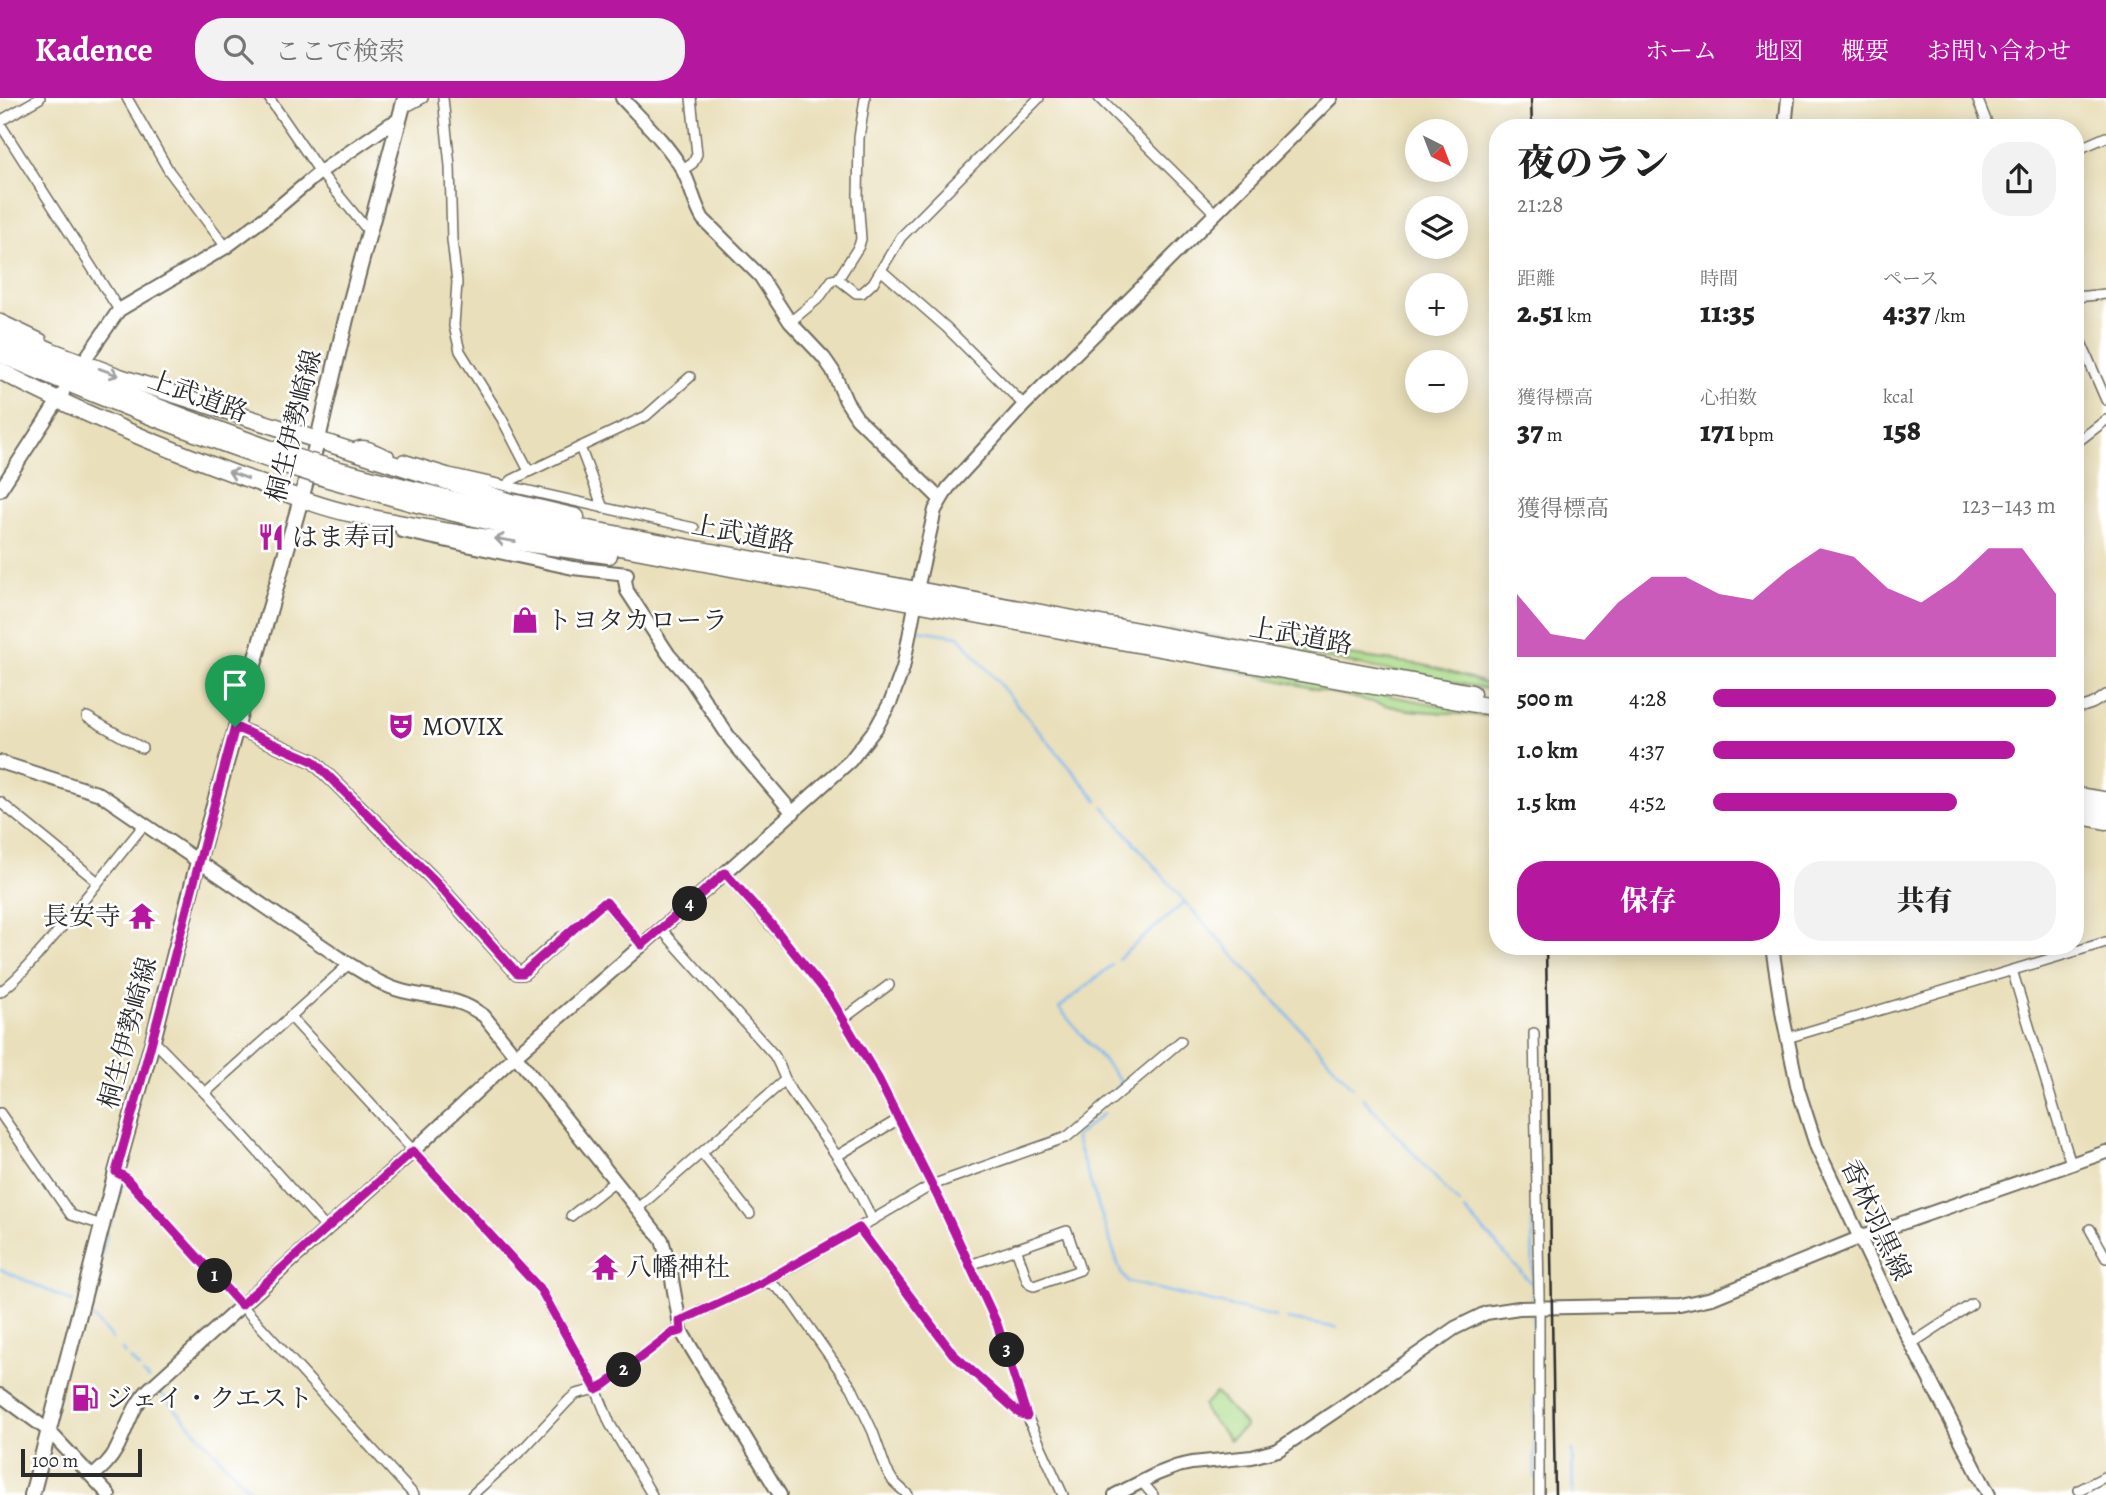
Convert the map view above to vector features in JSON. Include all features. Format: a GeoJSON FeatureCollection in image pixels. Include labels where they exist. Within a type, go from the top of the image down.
{"type":"FeatureCollection","features":[{"type":"Feature","properties":{"kind":"highway"},"geometry":{"type":"LineString","coordinates":[[0,328],[81,366],[512,502],[740,564]]}},
{"type":"Feature","properties":{"kind":"highway","name":"上武道路"},"geometry":{"type":"LineString","coordinates":[[0,341],[80,378],[293,462]]}},
{"type":"Feature","properties":{"kind":"highway","name":"上武道路"},"geometry":{"type":"LineString","coordinates":[[0,354],[78,389],[182,430],[326,472],[413,503],[508,526],[1489,695]]}},
{"type":"Feature","properties":{"kind":"highway"},"geometry":{"type":"LineString","coordinates":[[0,371],[61,397],[165,448],[302,499],[352,513],[678,565],[740,564]]}},
{"type":"Feature","properties":{"kind":"highway","name":"上武道路"},"geometry":{"type":"LineString","coordinates":[[740,564],[1489,706]]}},
{"type":"Feature","properties":{"kind":"highway"},"geometry":{"type":"LineString","coordinates":[[2084,803],[2104,806]]}},
{"type":"Feature","properties":{"kind":"highway"},"geometry":{"type":"LineString","coordinates":[[2084,812],[2104,806]]}},
{"type":"Feature","properties":{"kind":"main road","name":"桐生伊勢崎線"},"geometry":{"type":"LineString","coordinates":[[32,1495],[198,862],[302,499],[404,101]]}},
{"type":"Feature","properties":{"kind":"street"},"geometry":{"type":"LineString","coordinates":[[40,98],[0,122],[119,310]]}},
{"type":"Feature","properties":{"kind":"street"},"geometry":{"type":"LineString","coordinates":[[127,98],[169,171],[226,247]]}},
{"type":"Feature","properties":{"kind":"street"},"geometry":{"type":"LineString","coordinates":[[269,98],[320,172],[369,232]]}},
{"type":"Feature","properties":{"kind":"street"},"geometry":{"type":"LineString","coordinates":[[404,101],[410,105],[423,98]]}},
{"type":"Feature","properties":{"kind":"street"},"geometry":{"type":"LineString","coordinates":[[443,98],[457,282],[454,326],[460,351],[502,419],[529,471]]}},
{"type":"Feature","properties":{"kind":"street"},"geometry":{"type":"LineString","coordinates":[[622,98],[667,147],[683,170],[704,219],[760,276],[790,322],[828,364],[857,418],[940,499]]}},
{"type":"Feature","properties":{"kind":"street"},"geometry":{"type":"LineString","coordinates":[[683,170],[693,163],[697,154],[691,98]]}},
{"type":"Feature","properties":{"kind":"street"},"geometry":{"type":"LineString","coordinates":[[838,279],[861,239],[858,198],[859,138],[865,98]]}},
{"type":"Feature","properties":{"kind":"street"},"geometry":{"type":"LineString","coordinates":[[790,322],[820,298],[832,280],[838,279],[859,294],[870,287],[901,237],[1039,98]]}},
{"type":"Feature","properties":{"kind":"street"},"geometry":{"type":"LineString","coordinates":[[1099,98],[1215,213]]}},
{"type":"Feature","properties":{"kind":"street"},"geometry":{"type":"LineString","coordinates":[[918,585],[930,525],[940,499],[958,476],[1024,405],[1331,98]]}},
{"type":"Feature","properties":{"kind":"street"},"geometry":{"type":"LineString","coordinates":[[1786,119],[1788,98]]}},
{"type":"Feature","properties":{"kind":"street"},"geometry":{"type":"LineString","coordinates":[[1977,98],[1985,119]]}},
{"type":"Feature","properties":{"kind":"street"},"geometry":{"type":"LineString","coordinates":[[81,366],[119,310],[226,247],[320,172],[399,120]]}},
{"type":"Feature","properties":{"kind":"street"},"geometry":{"type":"LineString","coordinates":[[2084,147],[2106,137]]}},
{"type":"Feature","properties":{"kind":"street"},"geometry":{"type":"LineString","coordinates":[[881,271],[954,334],[1024,405]]}},
{"type":"Feature","properties":{"kind":"street"},"geometry":{"type":"LineString","coordinates":[[2084,296],[2106,294]]}},
{"type":"Feature","properties":{"kind":"street"},"geometry":{"type":"LineString","coordinates":[[0,319],[41,338],[52,351]]}},
{"type":"Feature","properties":{"kind":"street"},"geometry":{"type":"LineString","coordinates":[[2084,349],[2106,400]]}},
{"type":"Feature","properties":{"kind":"street"},"geometry":{"type":"LineString","coordinates":[[507,485],[529,471],[646,416],[690,377]]}},
{"type":"Feature","properties":{"kind":"street"},"geometry":{"type":"LineString","coordinates":[[0,381],[17,380]]}},
{"type":"Feature","properties":{"kind":"street"},"geometry":{"type":"LineString","coordinates":[[0,490],[61,397]]}},
{"type":"Feature","properties":{"kind":"street"},"geometry":{"type":"LineString","coordinates":[[2084,437],[2106,420]]}},
{"type":"Feature","properties":{"kind":"street"},"geometry":{"type":"LineString","coordinates":[[350,451],[363,444],[382,453],[449,473],[694,528]]}},
{"type":"Feature","properties":{"kind":"street"},"geometry":{"type":"LineString","coordinates":[[579,447],[603,508]]}},
{"type":"Feature","properties":{"kind":"street"},"geometry":{"type":"LineString","coordinates":[[352,513],[366,523],[495,552],[573,568],[627,574],[627,591],[669,654],[691,680],[742,754],[793,813]]}},
{"type":"Feature","properties":{"kind":"street"},"geometry":{"type":"LineString","coordinates":[[93,1476],[115,1451],[130,1415],[141,1397],[516,1055],[850,761],[877,728],[891,701],[900,677],[914,611]]}},
{"type":"Feature","properties":{"kind":"street"},"geometry":{"type":"LineString","coordinates":[[2084,708],[2106,695]]}},
{"type":"Feature","properties":{"kind":"street"},"geometry":{"type":"LineString","coordinates":[[87,717],[142,748]]}},
{"type":"Feature","properties":{"kind":"street"},"geometry":{"type":"LineString","coordinates":[[235,727],[313,761],[431,877],[517,973],[523,973],[606,902],[642,945]]}},
{"type":"Feature","properties":{"kind":"street"},"geometry":{"type":"LineString","coordinates":[[0,762],[100,794],[385,986],[465,1004],[484,1016],[662,1240],[681,1326],[780,1495]]}},
{"type":"Feature","properties":{"kind":"street"},"geometry":{"type":"LineString","coordinates":[[2084,796],[2104,806]]}},
{"type":"Feature","properties":{"kind":"street"},"geometry":{"type":"LineString","coordinates":[[0,802],[98,882]]}},
{"type":"Feature","properties":{"kind":"street"},"geometry":{"type":"LineString","coordinates":[[0,992],[24,971],[87,899],[144,825]]}},
{"type":"Feature","properties":{"kind":"street"},"geometry":{"type":"LineString","coordinates":[[725,873],[804,964],[843,1019],[878,1078],[997,1324],[1027,1416],[1063,1495]]}},
{"type":"Feature","properties":{"kind":"street"},"geometry":{"type":"LineString","coordinates":[[661,929],[774,1055],[785,1080],[863,1198],[872,1220]]}},
{"type":"Feature","properties":{"kind":"street"},"geometry":{"type":"LineString","coordinates":[[2084,949],[2106,942]]}},
{"type":"Feature","properties":{"kind":"street","name":"香林羽黒線"},"geometry":{"type":"LineString","coordinates":[[1773,955],[1798,1088],[1817,1148],[1911,1343],[1989,1495]]}},
{"type":"Feature","properties":{"kind":"street"},"geometry":{"type":"LineString","coordinates":[[1787,1038],[2062,955]]}},
{"type":"Feature","properties":{"kind":"street"},"geometry":{"type":"LineString","coordinates":[[205,1093],[349,964]]}},
{"type":"Feature","properties":{"kind":"street"},"geometry":{"type":"LineString","coordinates":[[2012,970],[2071,1164]]}},
{"type":"Feature","properties":{"kind":"street"},"geometry":{"type":"LineString","coordinates":[[843,1019],[889,985]]}},
{"type":"Feature","properties":{"kind":"street"},"geometry":{"type":"LineString","coordinates":[[290,1016],[541,1290],[596,1389],[610,1424],[652,1495]]}},
{"type":"Feature","properties":{"kind":"street"},"geometry":{"type":"LineString","coordinates":[[1534,1034],[1539,1495]]}},
{"type":"Feature","properties":{"kind":"street"},"geometry":{"type":"LineString","coordinates":[[153,1040],[205,1093],[326,1228]]}},
{"type":"Feature","properties":{"kind":"street"},"geometry":{"type":"LineString","coordinates":[[472,1495],[525,1447],[569,1399],[582,1391],[606,1384],[681,1326],[932,1185],[1067,1138],[1181,1041]]}},
{"type":"Feature","properties":{"kind":"street"},"geometry":{"type":"LineString","coordinates":[[638,1208],[785,1080]]}},
{"type":"Feature","properties":{"kind":"street"},"geometry":{"type":"LineString","coordinates":[[0,1113],[67,1210],[76,1217],[102,1225]]}},
{"type":"Feature","properties":{"kind":"street"},"geometry":{"type":"LineString","coordinates":[[837,1156],[899,1119]]}},
{"type":"Feature","properties":{"kind":"street"},"geometry":{"type":"LineString","coordinates":[[1115,1495],[1168,1470],[1192,1463],[1241,1459],[1278,1450],[1462,1324],[1494,1311],[1511,1308],[1690,1303],[1717,1297],[1860,1238],[2106,1152]]}},
{"type":"Feature","properties":{"kind":"street"},"geometry":{"type":"LineString","coordinates":[[702,1153],[750,1214]]}},
{"type":"Feature","properties":{"kind":"street"},"geometry":{"type":"LineString","coordinates":[[116,1172],[125,1177],[414,1495]]}},
{"type":"Feature","properties":{"kind":"street"},"geometry":{"type":"LineString","coordinates":[[571,1216],[615,1181]]}},
{"type":"Feature","properties":{"kind":"street"},"geometry":{"type":"LineString","coordinates":[[859,1228],[953,1354],[1019,1413],[1027,1416]]}},
{"type":"Feature","properties":{"kind":"street"},"geometry":{"type":"LineString","coordinates":[[2090,1229],[2106,1258]]}},
{"type":"Feature","properties":{"kind":"street"},"geometry":{"type":"LineString","coordinates":[[970,1265],[1016,1248],[1067,1231],[1080,1270],[1031,1285],[1016,1248]]}},
{"type":"Feature","properties":{"kind":"street"},"geometry":{"type":"LineString","coordinates":[[764,1281],[788,1297],[852,1388],[873,1432],[886,1469],[893,1481],[908,1495]]}},
{"type":"Feature","properties":{"kind":"street"},"geometry":{"type":"LineString","coordinates":[[1911,1343],[1972,1304]]}},
{"type":"Feature","properties":{"kind":"street"},"geometry":{"type":"LineString","coordinates":[[0,1395],[49,1431],[109,1495]]}},
{"type":"Feature","properties":{"kind":"street"},"geometry":{"type":"LineString","coordinates":[[2080,1490],[2106,1476]]}},
{"type":"Feature","properties":{"kind":"street"},"geometry":{"type":"LineString","coordinates":[[1142,1482],[1153,1495]]}},
{"type":"Feature","properties":{"kind":"green space"},"geometry":{"type":"Polygon","coordinates":[[[1169,629],[1424,665],[1489,685],[1489,689],[1169,629]]]}},
{"type":"Feature","properties":{"kind":"green space"},"geometry":{"type":"Polygon","coordinates":[[[1155,652],[1489,716],[1407,710],[1155,652]]]}},
{"type":"Feature","properties":{"kind":"green space"},"geometry":{"type":"Polygon","coordinates":[[[1216,1393],[1246,1426],[1230,1440],[1205,1412],[1203,1405],[1216,1393]]]}},
{"type":"Feature","properties":{"kind":"waterway"},"geometry":{"type":"LineString","coordinates":[[919,630],[959,636],[1098,801]]}},
{"type":"Feature","properties":{"kind":"waterway"},"geometry":{"type":"LineString","coordinates":[[1104,807],[1185,902],[1353,1087]]}},
{"type":"Feature","properties":{"kind":"waterway"},"geometry":{"type":"LineString","coordinates":[[1118,959],[1185,902]]}},
{"type":"Feature","properties":{"kind":"waterway"},"geometry":{"type":"LineString","coordinates":[[1097,1105],[1122,1083],[1059,1008],[1112,965]]}},
{"type":"Feature","properties":{"kind":"waterway"},"geometry":{"type":"LineString","coordinates":[[1363,1098],[1459,1204]]}},
{"type":"Feature","properties":{"kind":"waterway"},"geometry":{"type":"LineString","coordinates":[[1104,1113],[1075,1137],[1121,1273],[1128,1282],[1276,1317]]}},
{"type":"Feature","properties":{"kind":"waterway"},"geometry":{"type":"LineString","coordinates":[[1532,1169],[1533,1298]]}},
{"type":"Feature","properties":{"kind":"waterway"},"geometry":{"type":"LineString","coordinates":[[110,1225],[122,1183]]}},
{"type":"Feature","properties":{"kind":"waterway"},"geometry":{"type":"LineString","coordinates":[[1465,1210],[1532,1284]]}},
{"type":"Feature","properties":{"kind":"waterway"},"geometry":{"type":"LineString","coordinates":[[95,1282],[107,1234]]}},
{"type":"Feature","properties":{"kind":"waterway"},"geometry":{"type":"LineString","coordinates":[[0,1269],[73,1302]]}},
{"type":"Feature","properties":{"kind":"waterway"},"geometry":{"type":"LineString","coordinates":[[92,1292],[88,1312],[112,1339]]}},
{"type":"Feature","properties":{"kind":"waterway"},"geometry":{"type":"LineString","coordinates":[[1533,1316],[1534,1383]]}},
{"type":"Feature","properties":{"kind":"waterway"},"geometry":{"type":"LineString","coordinates":[[1287,1319],[1337,1328]]}},
{"type":"Feature","properties":{"kind":"waterway"},"geometry":{"type":"LineString","coordinates":[[122,1350],[125,1354]]}},
{"type":"Feature","properties":{"kind":"waterway"},"geometry":{"type":"LineString","coordinates":[[130,1359],[139,1368]]}},
{"type":"Feature","properties":{"kind":"waterway"},"geometry":{"type":"LineString","coordinates":[[143,1374],[148,1379]]}},
{"type":"Feature","properties":{"kind":"waterway"},"geometry":{"type":"LineString","coordinates":[[160,1392],[254,1495]]}},
{"type":"Feature","properties":{"kind":"waterway"},"geometry":{"type":"LineString","coordinates":[[1534,1395],[1535,1478]]}},
{"type":"Feature","properties":{"kind":"waterway"},"geometry":{"type":"LineString","coordinates":[[1572,1450],[1573,1495]]}},
{"type":"Feature","properties":{"kind":"railway"},"geometry":{"type":"LineString","coordinates":[[1531,98],[1532,119]]}},
{"type":"Feature","properties":{"kind":"railway"},"geometry":{"type":"LineString","coordinates":[[1546,955],[1555,1495]]}},
{"type":"Feature","properties":{"kind":"place","name":"はま寿司"},"geometry":{"type":"Point","coordinates":[271,537]}},
{"type":"Feature","properties":{"kind":"place","name":"トヨタカローラ"},"geometry":{"type":"Point","coordinates":[525,620]}},
{"type":"Feature","properties":{"kind":"place","name":"MOVIX"},"geometry":{"type":"Point","coordinates":[401,726]}},
{"type":"Feature","properties":{"kind":"place","name":"長安寺"},"geometry":{"type":"Point","coordinates":[142,916]}},
{"type":"Feature","properties":{"kind":"place","name":"八幡神社"},"geometry":{"type":"Point","coordinates":[605,1267]}},
{"type":"Feature","properties":{"kind":"place","name":"ジェイ・クエスト"},"geometry":{"type":"Point","coordinates":[85,1398]}},
{"type":"Feature","properties":{"kind":"route"},"geometry":{"type":"LineString","coordinates":[[235,727],[313,761],[431,877],[520,974],[606,902],[642,945],[725,873],[772,925],[829,996],[878,1078],[984,1294],[1006,1348],[1027,1416],[1019,1413],[953,1354],[859,1228],[758,1285],[680,1321],[681,1331],[672,1333],[596,1389],[541,1290],[413,1151],[241,1305],[125,1177],[116,1172],[235,727]]}}]}
